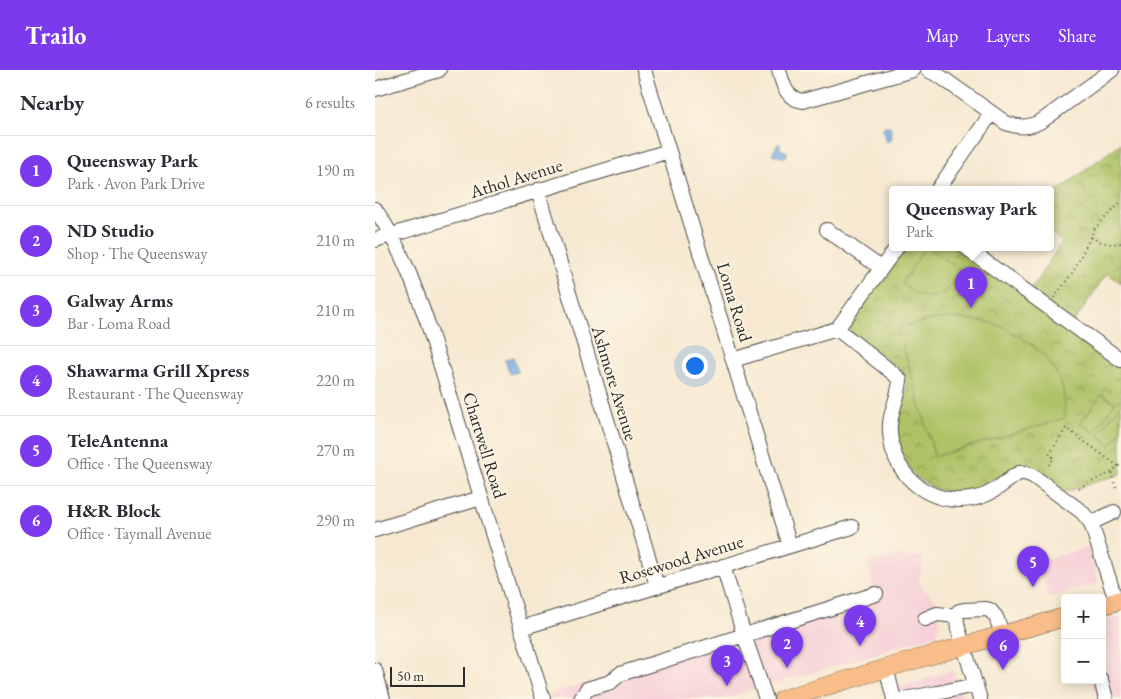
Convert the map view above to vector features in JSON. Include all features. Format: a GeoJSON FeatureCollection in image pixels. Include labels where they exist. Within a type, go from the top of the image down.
{"type":"FeatureCollection","features":[{"type":"Feature","properties":{"kind":"main road"},"geometry":{"type":"LineString","coordinates":[[783,699],[1061,618]]}},
{"type":"Feature","properties":{"kind":"street"},"geometry":{"type":"LineString","coordinates":[[375,89],[439,70]]}},
{"type":"Feature","properties":{"kind":"street","name":"Loma Road"},"geometry":{"type":"LineString","coordinates":[[644,70],[790,546]]}},
{"type":"Feature","properties":{"kind":"street"},"geometry":{"type":"LineString","coordinates":[[779,70],[790,97],[803,101],[913,70]]}},
{"type":"Feature","properties":{"kind":"street"},"geometry":{"type":"LineString","coordinates":[[928,70],[941,77],[991,114],[1016,127],[1035,125],[1105,72]]}},
{"type":"Feature","properties":{"kind":"street"},"geometry":{"type":"LineString","coordinates":[[940,186],[991,114]]}},
{"type":"Feature","properties":{"kind":"street","name":"Athol Avenue"},"geometry":{"type":"LineString","coordinates":[[375,240],[669,151]]}},
{"type":"Feature","properties":{"kind":"street","name":"Ashmore Avenue"},"geometry":{"type":"LineString","coordinates":[[538,190],[657,586]]}},
{"type":"Feature","properties":{"kind":"street","name":"Chartwell Road"},"geometry":{"type":"LineString","coordinates":[[375,209],[392,235],[416,290],[428,324],[543,699]]}},
{"type":"Feature","properties":{"kind":"street"},"geometry":{"type":"LineString","coordinates":[[827,230],[881,268]]}},
{"type":"Feature","properties":{"kind":"street"},"geometry":{"type":"LineString","coordinates":[[733,360],[837,329],[894,251]]}},
{"type":"Feature","properties":{"kind":"street"},"geometry":{"type":"LineString","coordinates":[[971,251],[1121,360]]}},
{"type":"Feature","properties":{"kind":"street"},"geometry":{"type":"LineString","coordinates":[[837,329],[900,380],[890,422],[891,443],[896,461],[909,479],[938,496],[963,499],[985,495],[999,488],[1021,472],[1033,476],[1082,512],[1091,523],[1113,602]]}},
{"type":"Feature","properties":{"kind":"street"},"geometry":{"type":"LineString","coordinates":[[375,530],[481,498]]}},
{"type":"Feature","properties":{"kind":"street"},"geometry":{"type":"LineString","coordinates":[[1091,523],[1114,512]]}},
{"type":"Feature","properties":{"kind":"street","name":"Rosewood Avenue"},"geometry":{"type":"LineString","coordinates":[[521,628],[852,527]]}},
{"type":"Feature","properties":{"kind":"street"},"geometry":{"type":"LineString","coordinates":[[723,566],[766,699]]}},
{"type":"Feature","properties":{"kind":"street"},"geometry":{"type":"LineString","coordinates":[[581,699],[587,689],[611,682],[620,674],[875,594]]}},
{"type":"Feature","properties":{"kind":"street"},"geometry":{"type":"LineString","coordinates":[[980,699],[956,616],[958,612],[964,610],[990,610],[996,617],[1003,636]]}},
{"type":"Feature","properties":{"kind":"street"},"geometry":{"type":"LineString","coordinates":[[925,618],[937,614],[956,616]]}},
{"type":"Feature","properties":{"kind":"street"},"geometry":{"type":"LineString","coordinates":[[886,668],[894,699]]}},
{"type":"Feature","properties":{"kind":"street"},"geometry":{"type":"LineString","coordinates":[[375,670],[383,699]]}},
{"type":"Feature","properties":{"kind":"street"},"geometry":{"type":"LineString","coordinates":[[1102,684],[1106,699]]}},
{"type":"Feature","properties":{"kind":"street"},"geometry":{"type":"LineString","coordinates":[[904,699],[938,696],[976,685]]}},
{"type":"Feature","properties":{"kind":"path"},"geometry":{"type":"LineString","coordinates":[[1054,298],[1073,272],[1095,228],[1121,202]]}},
{"type":"Feature","properties":{"kind":"path"},"geometry":{"type":"LineString","coordinates":[[1091,237],[1099,242],[1109,244],[1121,242]]}},
{"type":"Feature","properties":{"kind":"path"},"geometry":{"type":"LineString","coordinates":[[1049,465],[1054,458],[1049,455],[1066,428],[1120,466],[1112,472],[1087,482],[1079,488]]}},
{"type":"Feature","properties":{"kind":"path"},"geometry":{"type":"LineString","coordinates":[[1112,472],[1116,488]]}},
{"type":"Feature","properties":{"kind":"shaded area"},"geometry":{"type":"Polygon","coordinates":[[[1087,547],[1099,583],[1048,598],[1038,562],[1087,547]]]}},
{"type":"Feature","properties":{"kind":"shaded area"},"geometry":{"type":"Polygon","coordinates":[[[893,556],[924,557],[918,583],[942,607],[937,634],[722,699],[535,699],[608,676],[607,671],[874,590],[868,563],[893,556]]]}},
{"type":"Feature","properties":{"kind":"shaded area"},"geometry":{"type":"Polygon","coordinates":[[[1121,617],[1121,699],[1097,699],[1092,684],[1106,684],[1106,622],[1121,617]]]}},
{"type":"Feature","properties":{"kind":"shaded area"},"geometry":{"type":"Polygon","coordinates":[[[953,670],[963,699],[886,699],[884,693],[953,670]]]}},
{"type":"Feature","properties":{"kind":"green space"},"geometry":{"type":"Polygon","coordinates":[[[1121,143],[1121,283],[1107,273],[1069,329],[1121,366],[1121,474],[1065,492],[1029,465],[1022,464],[977,489],[947,492],[936,489],[917,478],[901,456],[894,426],[907,386],[904,375],[852,334],[850,330],[851,319],[901,251],[961,251],[1026,297],[1062,242],[1054,235],[1054,194],[1121,143]]]}},
{"type":"Feature","properties":{"kind":"green space"},"geometry":{"type":"Polygon","coordinates":[[[923,251],[934,251],[962,271],[946,291],[935,296],[922,296],[902,284],[923,251]]]}},
{"type":"Feature","properties":{"kind":"green space"},"geometry":{"type":"Polygon","coordinates":[[[948,318],[967,319],[1000,325],[1033,346],[1046,358],[1062,384],[1065,418],[937,456],[934,454],[898,328],[948,318]]]}},
{"type":"Feature","properties":{"kind":"green space"},"geometry":{"type":"Polygon","coordinates":[[[1102,394],[1115,403],[1094,432],[1080,423],[1102,394]]]}},
{"type":"Feature","properties":{"kind":"green space"},"geometry":{"type":"Polygon","coordinates":[[[1119,406],[1121,408],[1121,431],[1111,445],[1098,435],[1119,406]]]}},
{"type":"Feature","properties":{"kind":"water"},"geometry":{"type":"Polygon","coordinates":[[[890,126],[892,139],[889,142],[885,140],[883,128],[890,126]]]}},
{"type":"Feature","properties":{"kind":"water"},"geometry":{"type":"Polygon","coordinates":[[[778,144],[780,144],[780,149],[787,152],[784,158],[772,154],[778,144]]]}},
{"type":"Feature","properties":{"kind":"water"},"geometry":{"type":"Polygon","coordinates":[[[513,357],[518,372],[510,374],[505,360],[513,357]]]}},
{"type":"Feature","properties":{"kind":"place","name":"Queensway Park"},"geometry":{"type":"Point","coordinates":[971,308]}},
{"type":"Feature","properties":{"kind":"place","name":"TeleAntenna"},"geometry":{"type":"Point","coordinates":[1033,587]}},
{"type":"Feature","properties":{"kind":"place","name":"Shawarma Grill Xpress"},"geometry":{"type":"Point","coordinates":[860,646]}},
{"type":"Feature","properties":{"kind":"place","name":"ND Studio"},"geometry":{"type":"Point","coordinates":[787,668]}},
{"type":"Feature","properties":{"kind":"place","name":"H&R Block"},"geometry":{"type":"Point","coordinates":[1003,670]}},
{"type":"Feature","properties":{"kind":"place","name":"Galway Arms"},"geometry":{"type":"Point","coordinates":[727,686]}}]}
